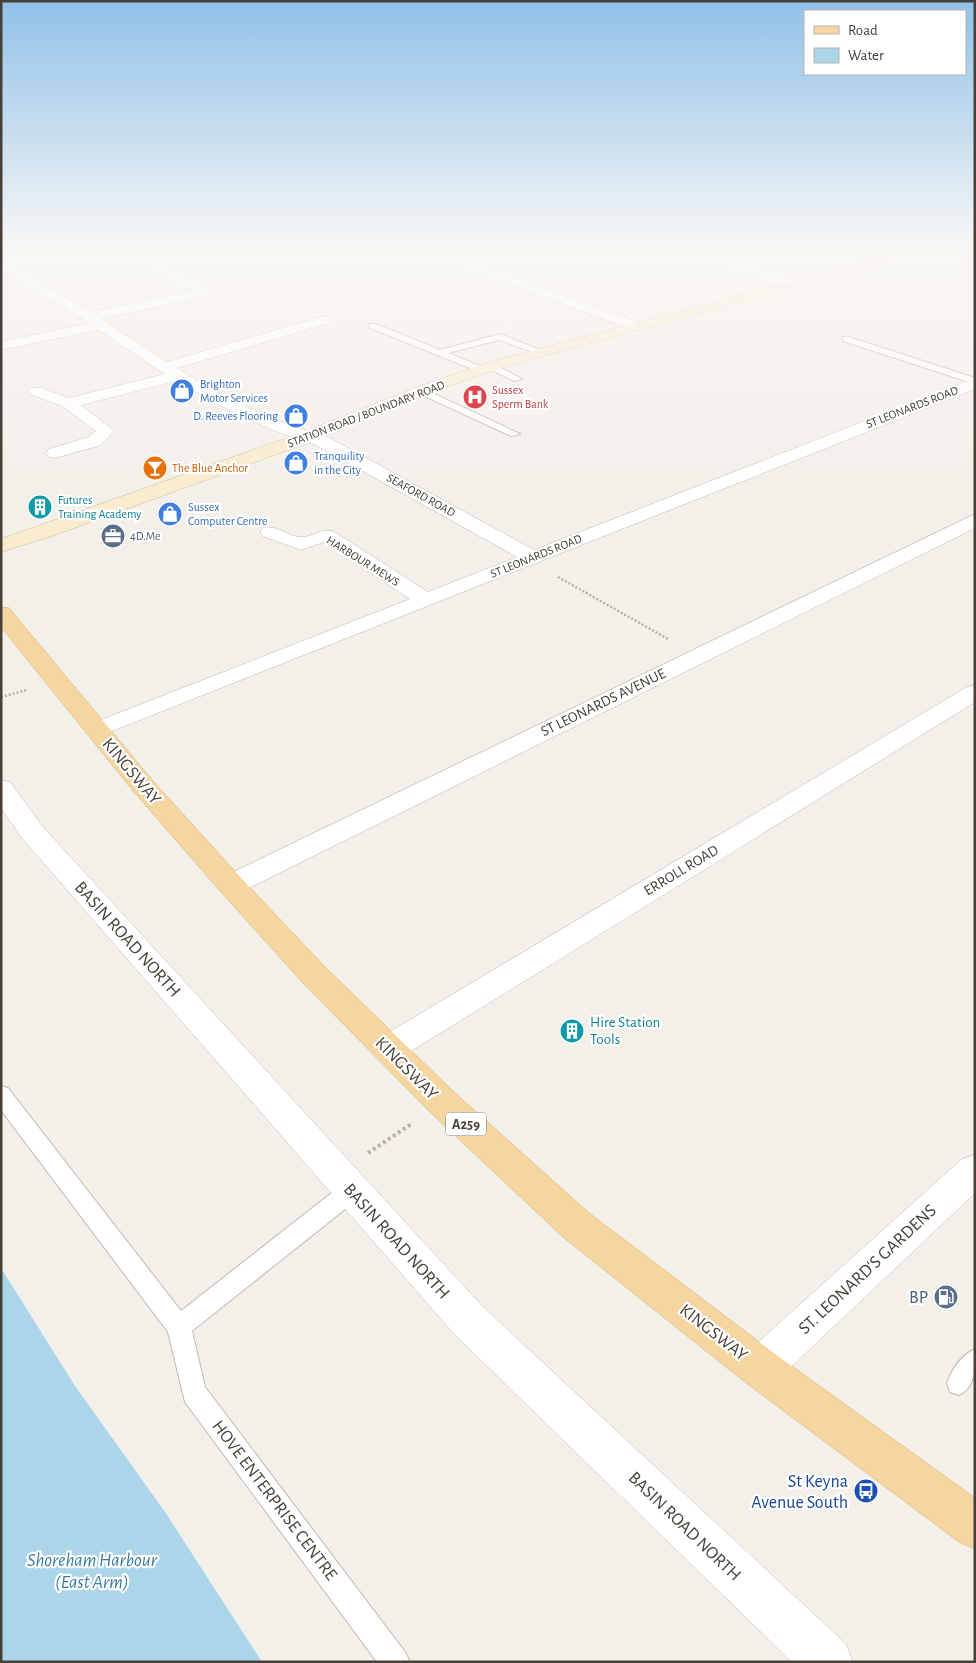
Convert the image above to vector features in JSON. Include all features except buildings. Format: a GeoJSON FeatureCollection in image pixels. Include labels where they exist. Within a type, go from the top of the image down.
{"type":"FeatureCollection","features":[{"type":"Feature","properties":{"kind":"main road","name":"STATION ROAD / BOUNDARY ROAD"},"geometry":{"type":"LineString","coordinates":[[1,546],[46,532],[307,437],[421,391],[487,368],[620,332]]}},
{"type":"Feature","properties":{"kind":"main road","name":"KINGSWAY"},"geometry":{"type":"LineString","coordinates":[[1,613],[97,730],[231,885],[313,974],[442,1102],[576,1225],[760,1368],[975,1526]]}},
{"type":"Feature","properties":{"kind":"street"},"geometry":{"type":"LineString","coordinates":[[1,346],[55,332]]}},
{"type":"Feature","properties":{"kind":"street","name":"SEAFORD ROAD"},"geometry":{"type":"LineString","coordinates":[[110,332],[222,401],[307,437],[322,441],[530,558]]}},
{"type":"Feature","properties":{"kind":"street"},"geometry":{"type":"LineString","coordinates":[[68,403],[290,332]]}},
{"type":"Feature","properties":{"kind":"street","name":"ST LEONARDS ROAD"},"geometry":{"type":"LineString","coordinates":[[97,730],[975,382]]}},
{"type":"Feature","properties":{"kind":"street"},"geometry":{"type":"LineString","coordinates":[[36,392],[68,403],[106,431],[95,441],[55,453]]}},
{"type":"Feature","properties":{"kind":"street","name":"ST LEONARDS AVENUE"},"geometry":{"type":"LineString","coordinates":[[231,885],[975,520]]}},
{"type":"Feature","properties":{"kind":"street","name":"HARBOUR MEWS"},"geometry":{"type":"LineString","coordinates":[[270,532],[301,544],[326,535],[426,600]]}},
{"type":"Feature","properties":{"kind":"street","name":"ERROLL ROAD"},"geometry":{"type":"LineString","coordinates":[[388,1049],[975,692]]}},
{"type":"Feature","properties":{"kind":"street","name":"BASIN ROAD NORTH"},"geometry":{"type":"LineString","coordinates":[[1,788],[32,832],[271,1097],[356,1175],[469,1321],[828,1662]]}},
{"type":"Feature","properties":{"kind":"street","name":"ST. LEONARD'S GARDENS"},"geometry":{"type":"LineString","coordinates":[[760,1368],[975,1170]]}},
{"type":"Feature","properties":{"kind":"lane"},"geometry":{"type":"LineString","coordinates":[[386,332],[438,353],[517,379]]}},
{"type":"Feature","properties":{"kind":"lane"},"geometry":{"type":"LineString","coordinates":[[438,353],[500,337],[541,352]]}},
{"type":"Feature","properties":{"kind":"lane"},"geometry":{"type":"LineString","coordinates":[[846,339],[975,382]]}},
{"type":"Feature","properties":{"kind":"lane"},"geometry":{"type":"LineString","coordinates":[[421,391],[515,434]]}},
{"type":"Feature","properties":{"kind":"lane","name":"HOVE ENTERPRISE CENTRE"},"geometry":{"type":"LineString","coordinates":[[1,1094],[179,1327],[194,1393],[395,1662]]}},
{"type":"Feature","properties":{"kind":"lane"},"geometry":{"type":"LineString","coordinates":[[179,1327],[356,1175]]}},
{"type":"Feature","properties":{"kind":"lane"},"geometry":{"type":"LineString","coordinates":[[958,1383],[975,1361]]}},
{"type":"Feature","properties":{"kind":"path"},"geometry":{"type":"LineString","coordinates":[[530,558],[697,656]]}},
{"type":"Feature","properties":{"kind":"path"},"geometry":{"type":"LineString","coordinates":[[1,697],[9,695]]}},
{"type":"Feature","properties":{"kind":"path"},"geometry":{"type":"LineString","coordinates":[[356,1175],[442,1102]]}},
{"type":"Feature","properties":{"kind":"water","name":"Shoreham Harbour (East Arm)"},"geometry":{"type":"Polygon","coordinates":[[[1,1268],[75,1386],[165,1512],[262,1662],[1,1662],[1,1268]]]}},
{"type":"Feature","properties":{"kind":"place","name":"Brighton Motor Services"},"geometry":{"type":"Point","coordinates":[182,391]}},
{"type":"Feature","properties":{"kind":"place","name":"Sussex Sperm Bank"},"geometry":{"type":"Point","coordinates":[475,397]}},
{"type":"Feature","properties":{"kind":"place","name":"D. Reeves Flooring"},"geometry":{"type":"Point","coordinates":[296,416]}},
{"type":"Feature","properties":{"kind":"place","name":"Tranquility in the City"},"geometry":{"type":"Point","coordinates":[296,463]}},
{"type":"Feature","properties":{"kind":"place","name":"The Blue Anchor"},"geometry":{"type":"Point","coordinates":[155,468]}},
{"type":"Feature","properties":{"kind":"place","name":"Futures Training Academy"},"geometry":{"type":"Point","coordinates":[40,507]}},
{"type":"Feature","properties":{"kind":"place","name":"Sussex Computer Centre"},"geometry":{"type":"Point","coordinates":[170,514]}},
{"type":"Feature","properties":{"kind":"place","name":"4D.Me"},"geometry":{"type":"Point","coordinates":[113,536]}},
{"type":"Feature","properties":{"kind":"place","name":"Hire Station Tools"},"geometry":{"type":"Point","coordinates":[572,1031]}},
{"type":"Feature","properties":{"kind":"place","name":"BP"},"geometry":{"type":"Point","coordinates":[946,1297]}},
{"type":"Feature","properties":{"kind":"place","name":"St Keyna Avenue South"},"geometry":{"type":"Point","coordinates":[866,1491]}}]}
